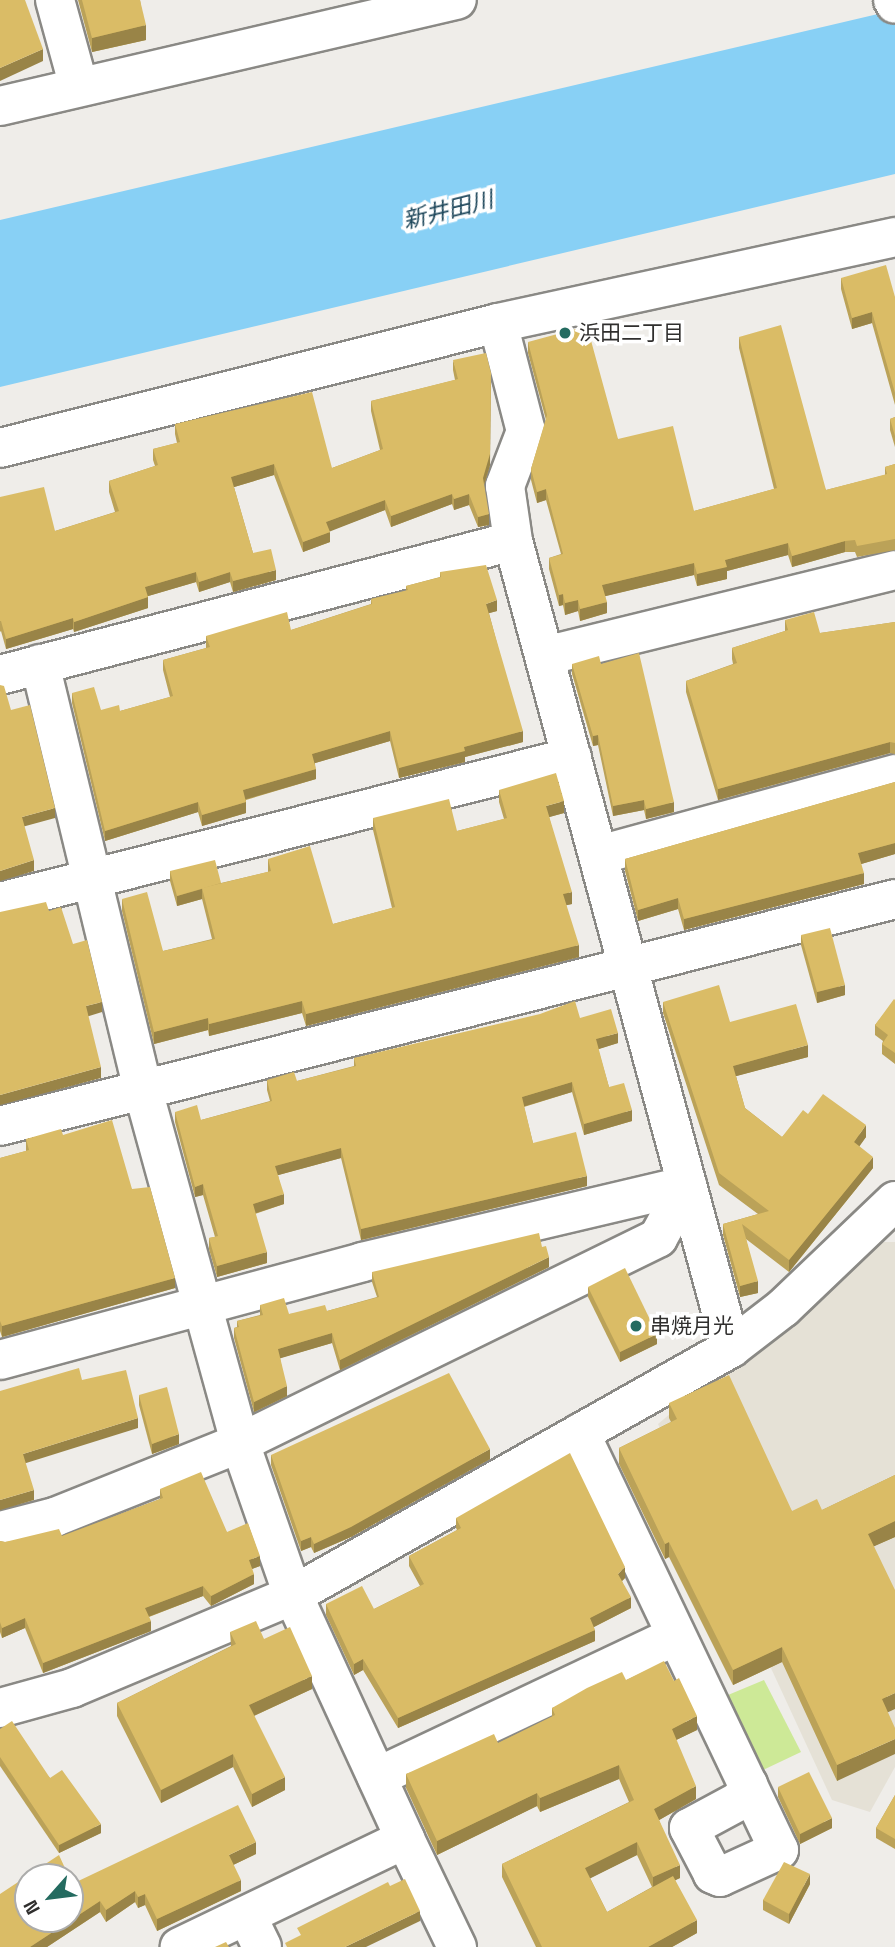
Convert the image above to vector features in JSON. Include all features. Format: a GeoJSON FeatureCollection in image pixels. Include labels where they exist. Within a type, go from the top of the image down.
{"type":"FeatureCollection","features":[{"type":"Feature","properties":{"kind":"street"},"geometry":{"type":"LineString","coordinates":[[55,0],[79,87]]}},
{"type":"Feature","properties":{"kind":"street"},"geometry":{"type":"LineString","coordinates":[[0,106],[457,0]]}},
{"type":"Feature","properties":{"kind":"street"},"geometry":{"type":"LineString","coordinates":[[0,448],[498,323],[895,237]]}},
{"type":"Feature","properties":{"kind":"street"},"geometry":{"type":"LineString","coordinates":[[498,323],[526,431],[505,485],[513,541],[731,1348]]}},
{"type":"Feature","properties":{"kind":"street"},"geometry":{"type":"LineString","coordinates":[[0,675],[513,541]]}},
{"type":"Feature","properties":{"kind":"street"},"geometry":{"type":"LineString","coordinates":[[545,656],[895,570]]}},
{"type":"Feature","properties":{"kind":"street"},"geometry":{"type":"LineString","coordinates":[[40,664],[143,1090],[240,1443],[293,1595],[457,1947]]}},
{"type":"Feature","properties":{"kind":"street"},"geometry":{"type":"LineString","coordinates":[[0,902],[572,757]]}},
{"type":"Feature","properties":{"kind":"street"},"geometry":{"type":"LineString","coordinates":[[598,855],[895,774]]}},
{"type":"Feature","properties":{"kind":"street"},"geometry":{"type":"LineString","coordinates":[[0,1126],[895,899]]}},
{"type":"Feature","properties":{"kind":"street"},"geometry":{"type":"LineString","coordinates":[[0,1360],[362,1262],[687,1185]]}},
{"type":"Feature","properties":{"kind":"street"},"geometry":{"type":"LineString","coordinates":[[0,1531],[55,1517],[240,1443],[658,1238],[687,1185]]}},
{"type":"Feature","properties":{"kind":"street"},"geometry":{"type":"LineString","coordinates":[[0,1708],[72,1688],[293,1595],[731,1348],[783,1308],[895,1201]]}},
{"type":"Feature","properties":{"kind":"street"},"geometry":{"type":"LineString","coordinates":[[580,1433],[748,1785]]}},
{"type":"Feature","properties":{"kind":"street"},"geometry":{"type":"LineString","coordinates":[[377,1777],[675,1636]]}},
{"type":"Feature","properties":{"kind":"street"},"geometry":{"type":"LineString","coordinates":[[180,1947],[255,1931],[405,1839]]}},
{"type":"Feature","properties":{"kind":"shaded area"},"geometry":{"type":"Polygon","coordinates":[[[875,1242],[895,1242],[895,1767],[870,1812],[832,1800],[658,1424],[875,1242]]]}},
{"type":"Feature","properties":{"kind":"green space"},"geometry":{"type":"Polygon","coordinates":[[[764,1680],[801,1752],[763,1770],[728,1695],[764,1680]]]}},
{"type":"Feature","properties":{"kind":"water","name":"新井田川"},"geometry":{"type":"Polygon","coordinates":[[[895,10],[895,174],[0,387],[0,220],[895,10]]]}},
{"type":"Feature","properties":{"kind":"building"},"geometry":{"type":"Polygon","coordinates":[[[0,0],[25,0],[43,49],[0,68],[0,0]]]}},
{"type":"Feature","properties":{"kind":"building"},"geometry":{"type":"Polygon","coordinates":[[[82,0],[140,0],[146,25],[92,38],[82,0]]]}},
{"type":"Feature","properties":{"kind":"building"},"geometry":{"type":"Polygon","coordinates":[[[886,265],[895,297],[895,393],[872,312],[852,318],[841,278],[886,265]]]}},
{"type":"Feature","properties":{"kind":"building"},"geometry":{"type":"Polygon","coordinates":[[[781,325],[826,490],[887,474],[885,467],[895,464],[895,539],[857,546],[855,540],[845,541],[792,556],[788,543],[725,560],[727,567],[697,574],[694,563],[602,585],[607,602],[580,609],[578,600],[565,603],[563,594],[559,595],[549,558],[563,554],[546,489],[537,492],[531,469],[547,415],[528,342],[587,326],[618,439],[673,426],[694,511],[777,488],[739,337],[781,325]]]}},
{"type":"Feature","properties":{"kind":"building"},"geometry":{"type":"Polygon","coordinates":[[[486,353],[491,373],[490,454],[483,478],[489,514],[478,517],[469,494],[454,499],[452,494],[391,516],[385,500],[326,522],[330,532],[303,542],[274,464],[231,477],[253,553],[271,549],[276,570],[233,581],[230,572],[199,582],[196,572],[145,587],[148,597],[74,622],[73,618],[6,639],[0,621],[0,497],[44,487],[55,531],[119,511],[109,481],[158,465],[153,449],[180,442],[175,424],[312,392],[332,468],[383,449],[371,401],[458,379],[453,360],[486,353]]]}},
{"type":"Feature","properties":{"kind":"building"},"geometry":{"type":"Polygon","coordinates":[[[895,417],[895,436],[890,419],[895,417]]]}},
{"type":"Feature","properties":{"kind":"building"},"geometry":{"type":"Polygon","coordinates":[[[486,565],[497,600],[486,604],[523,731],[464,747],[465,751],[399,768],[390,731],[312,754],[316,769],[243,790],[246,802],[202,815],[198,802],[105,831],[72,693],[94,687],[101,710],[119,705],[120,711],[173,696],[163,660],[210,647],[206,636],[287,612],[291,630],[372,604],[371,599],[408,590],[406,586],[441,577],[440,572],[486,565]]]}},
{"type":"Feature","properties":{"kind":"building"},"geometry":{"type":"Polygon","coordinates":[[[814,612],[820,633],[895,622],[895,743],[890,742],[718,789],[686,681],[737,663],[732,648],[788,630],[785,620],[814,612]]]}},
{"type":"Feature","properties":{"kind":"building"},"geometry":{"type":"Polygon","coordinates":[[[639,653],[674,802],[646,809],[644,800],[613,806],[598,735],[593,736],[572,664],[599,656],[601,664],[639,653]]]}},
{"type":"Feature","properties":{"kind":"building"},"geometry":{"type":"Polygon","coordinates":[[[0,685],[4,686],[11,710],[30,705],[55,808],[22,817],[34,860],[0,871],[0,685]]]}},
{"type":"Feature","properties":{"kind":"building"},"geometry":{"type":"Polygon","coordinates":[[[556,773],[564,801],[546,806],[572,892],[563,894],[579,945],[306,1014],[302,1001],[209,1024],[208,1018],[154,1032],[122,899],[147,892],[163,951],[215,939],[202,888],[271,871],[268,859],[310,846],[333,924],[395,907],[373,818],[449,799],[457,831],[507,818],[499,790],[556,773]]]}},
{"type":"Feature","properties":{"kind":"building"},"geometry":{"type":"Polygon","coordinates":[[[895,782],[895,843],[858,853],[864,873],[684,919],[678,898],[638,910],[625,859],[895,782]]]}},
{"type":"Feature","properties":{"kind":"building"},"geometry":{"type":"Polygon","coordinates":[[[215,860],[221,883],[177,896],[170,871],[215,860]]]}},
{"type":"Feature","properties":{"kind":"building"},"geometry":{"type":"Polygon","coordinates":[[[46,902],[49,911],[61,907],[73,944],[87,940],[102,1002],[86,1006],[101,1067],[0,1095],[0,912],[46,902]]]}},
{"type":"Feature","properties":{"kind":"building"},"geometry":{"type":"Polygon","coordinates":[[[830,928],[845,985],[817,992],[801,935],[830,928]]]}},
{"type":"Feature","properties":{"kind":"building"},"geometry":{"type":"Polygon","coordinates":[[[719,985],[730,1022],[796,1004],[808,1045],[733,1066],[745,1108],[782,1137],[803,1110],[808,1114],[823,1094],[866,1125],[854,1142],[873,1157],[789,1260],[742,1224],[758,1281],[740,1286],[723,1224],[769,1211],[719,1173],[663,1002],[719,985]]]}},
{"type":"Feature","properties":{"kind":"building"},"geometry":{"type":"Polygon","coordinates":[[[894,999],[895,1053],[882,1044],[888,1035],[875,1025],[894,999]]]}},
{"type":"Feature","properties":{"kind":"building"},"geometry":{"type":"Polygon","coordinates":[[[575,1001],[580,1018],[611,1009],[618,1033],[596,1039],[609,1087],[624,1083],[632,1110],[584,1124],[572,1082],[522,1097],[533,1143],[576,1132],[587,1176],[361,1229],[341,1148],[275,1166],[284,1194],[253,1204],[267,1252],[217,1266],[209,1238],[218,1236],[203,1184],[195,1187],[175,1112],[197,1105],[201,1120],[272,1101],[267,1080],[294,1072],[297,1081],[356,1066],[354,1058],[540,1014],[575,1001]]]}},
{"type":"Feature","properties":{"kind":"building"},"geometry":{"type":"Polygon","coordinates":[[[112,1120],[132,1189],[150,1187],[175,1278],[2,1326],[0,1158],[29,1150],[26,1139],[61,1129],[63,1135],[112,1120]]]}},
{"type":"Feature","properties":{"kind":"building"},"geometry":{"type":"Polygon","coordinates":[[[539,1233],[542,1247],[546,1246],[549,1257],[340,1360],[332,1333],[278,1349],[287,1386],[254,1402],[234,1328],[239,1327],[237,1321],[263,1315],[260,1305],[284,1298],[289,1314],[325,1305],[327,1311],[379,1297],[372,1272],[539,1233]]]}},
{"type":"Feature","properties":{"kind":"building"},"geometry":{"type":"Polygon","coordinates":[[[625,1268],[657,1334],[620,1352],[588,1287],[625,1268]]]}},
{"type":"Feature","properties":{"kind":"building"},"geometry":{"type":"Polygon","coordinates":[[[79,1368],[82,1380],[126,1370],[138,1418],[23,1454],[34,1490],[0,1500],[0,1391],[79,1368]]]}},
{"type":"Feature","properties":{"kind":"building"},"geometry":{"type":"Polygon","coordinates":[[[449,1373],[490,1449],[351,1527],[314,1544],[311,1537],[301,1541],[271,1455],[449,1373]]]}},
{"type":"Feature","properties":{"kind":"building"},"geometry":{"type":"Polygon","coordinates":[[[729,1375],[792,1511],[817,1499],[822,1510],[895,1475],[895,1521],[868,1534],[895,1590],[895,1693],[882,1699],[895,1728],[895,1739],[837,1765],[782,1647],[733,1670],[669,1542],[665,1544],[619,1448],[677,1419],[669,1403],[729,1375]]]}},
{"type":"Feature","properties":{"kind":"building"},"geometry":{"type":"Polygon","coordinates":[[[167,1387],[179,1434],[152,1444],[139,1395],[167,1387]]]}},
{"type":"Feature","properties":{"kind":"building"},"geometry":{"type":"Polygon","coordinates":[[[570,1453],[625,1567],[618,1574],[631,1597],[590,1618],[595,1630],[398,1718],[363,1659],[354,1664],[326,1604],[362,1586],[374,1609],[424,1584],[409,1556],[461,1528],[456,1518],[570,1453]]]}},
{"type":"Feature","properties":{"kind":"building"},"geometry":{"type":"Polygon","coordinates":[[[201,1472],[227,1532],[248,1523],[260,1556],[249,1560],[254,1574],[211,1596],[203,1586],[145,1608],[151,1621],[43,1663],[25,1618],[2,1628],[0,1541],[59,1529],[62,1536],[163,1498],[160,1489],[201,1472]]]}},
{"type":"Feature","properties":{"kind":"building"},"geometry":{"type":"Polygon","coordinates":[[[256,1621],[264,1639],[290,1627],[312,1676],[249,1705],[285,1777],[252,1794],[233,1754],[161,1790],[117,1703],[236,1644],[230,1632],[256,1621]]]}},
{"type":"Feature","properties":{"kind":"building"},"geometry":{"type":"Polygon","coordinates":[[[664,1661],[674,1681],[679,1678],[697,1716],[672,1729],[696,1786],[654,1809],[680,1865],[653,1877],[637,1842],[585,1868],[607,1912],[673,1876],[697,1920],[648,1947],[542,1947],[502,1864],[634,1800],[619,1765],[540,1798],[537,1793],[437,1841],[406,1774],[494,1734],[498,1743],[555,1715],[552,1708],[587,1688],[622,1672],[626,1680],[664,1661]]]}},
{"type":"Feature","properties":{"kind":"building"},"geometry":{"type":"Polygon","coordinates":[[[12,1721],[50,1778],[62,1770],[101,1824],[59,1845],[0,1757],[0,1729],[12,1721]]]}},
{"type":"Feature","properties":{"kind":"building"},"geometry":{"type":"Polygon","coordinates":[[[809,1772],[832,1818],[800,1834],[778,1787],[809,1772]]]}},
{"type":"Feature","properties":{"kind":"building"},"geometry":{"type":"Polygon","coordinates":[[[895,1795],[895,1839],[876,1828],[895,1795]]]}},
{"type":"Feature","properties":{"kind":"building"},"geometry":{"type":"Polygon","coordinates":[[[238,1805],[256,1842],[229,1855],[241,1880],[157,1919],[145,1894],[138,1897],[135,1891],[106,1910],[100,1901],[84,1912],[84,1878],[238,1805]]]}},
{"type":"Feature","properties":{"kind":"building"},"geometry":{"type":"Polygon","coordinates":[[[59,1855],[63,1863],[47,1863],[59,1855]]]}},
{"type":"Feature","properties":{"kind":"building"},"geometry":{"type":"Polygon","coordinates":[[[784,1862],[810,1874],[789,1914],[763,1900],[784,1862]]]}},
{"type":"Feature","properties":{"kind":"building"},"geometry":{"type":"Polygon","coordinates":[[[405,1879],[420,1911],[345,1947],[287,1947],[285,1943],[301,1935],[297,1928],[388,1882],[390,1886],[405,1879]]]}},
{"type":"Feature","properties":{"kind":"building"},"geometry":{"type":"Polygon","coordinates":[[[14,1885],[14,1933],[51,1933],[30,1947],[0,1947],[0,1894],[14,1885]]]}},
{"type":"Feature","properties":{"kind":"building"},"geometry":{"type":"Polygon","coordinates":[[[226,1942],[229,1947],[215,1947],[226,1942]]]}},
{"type":"Feature","properties":{"kind":"place","name":"浜田二丁目"},"geometry":{"type":"Point","coordinates":[565,333]}},
{"type":"Feature","properties":{"kind":"place","name":"串焼月光"},"geometry":{"type":"Point","coordinates":[636,1326]}}]}
